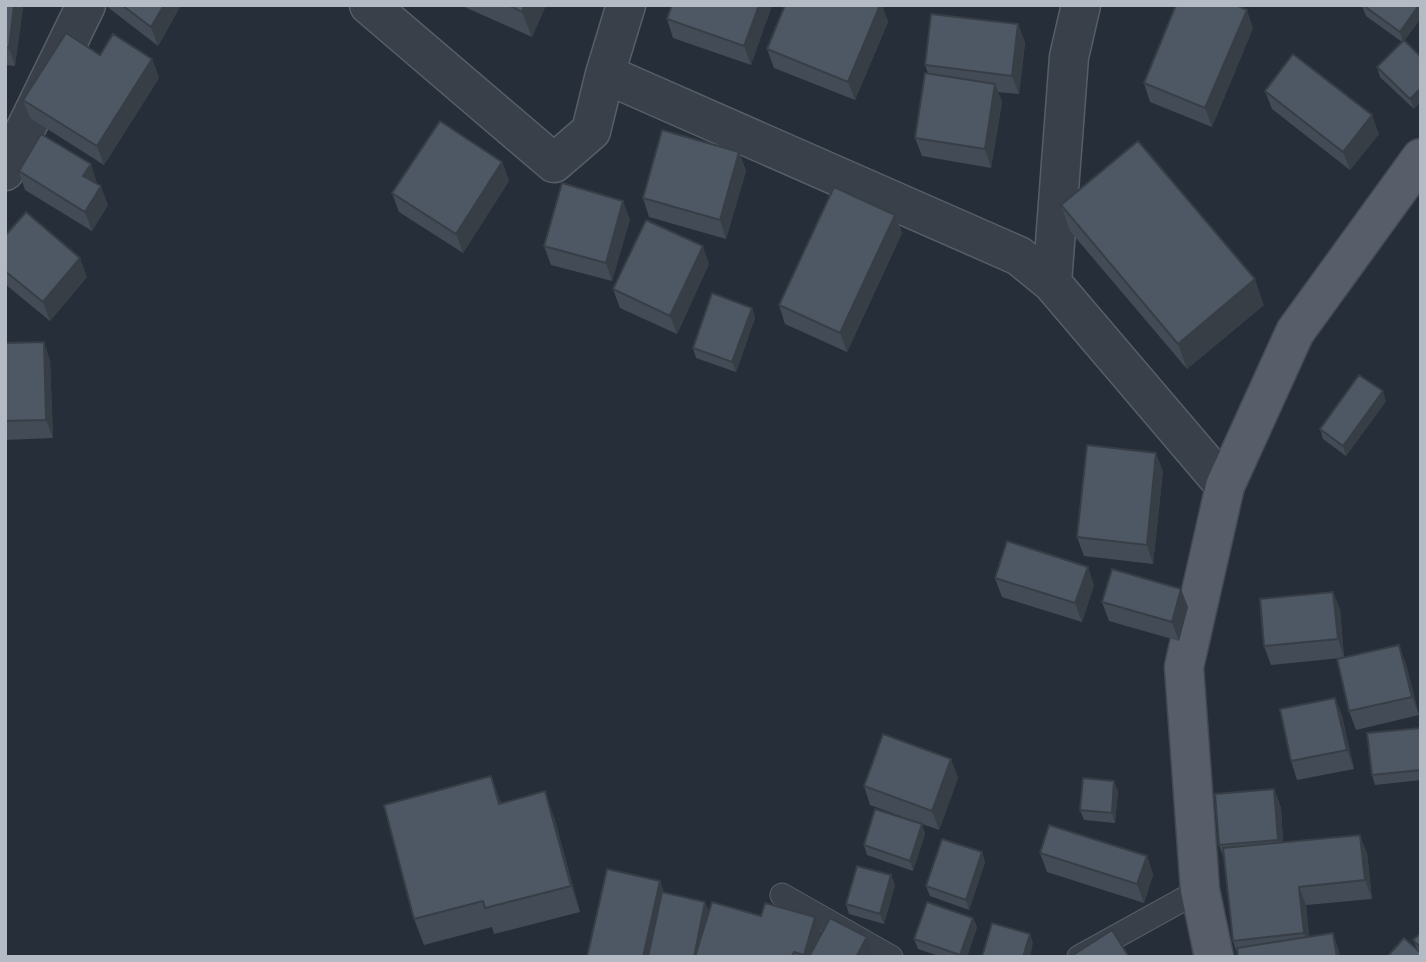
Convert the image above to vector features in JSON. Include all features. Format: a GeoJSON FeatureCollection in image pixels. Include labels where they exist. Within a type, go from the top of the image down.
{"type":"FeatureCollection","features":[{"type":"Feature","properties":{"kind":"main road"},"geometry":{"type":"LineString","coordinates":[[1214,957],[1200,890],[1184,667],[1225,486],[1295,332],[1418,169]]}},
{"type":"Feature","properties":{"kind":"street"},"geometry":{"type":"LineString","coordinates":[[5,171],[86,5]]}},
{"type":"Feature","properties":{"kind":"street"},"geometry":{"type":"LineString","coordinates":[[369,5],[554,163],[591,131],[626,5]]}},
{"type":"Feature","properties":{"kind":"street"},"geometry":{"type":"LineString","coordinates":[[1052,283],[1069,57],[1081,5]]}},
{"type":"Feature","properties":{"kind":"street"},"geometry":{"type":"LineString","coordinates":[[605,74],[1019,256],[1052,283],[1225,486]]}},
{"type":"Feature","properties":{"kind":"lane"},"geometry":{"type":"LineString","coordinates":[[1079,957],[1200,890]]}},
{"type":"Feature","properties":{"kind":"lane"},"geometry":{"type":"LineString","coordinates":[[782,895],[891,957]]}},
{"type":"Feature","properties":{"kind":"building"},"geometry":{"type":"Polygon","coordinates":[[[5,5],[14,5],[9,48],[5,47],[5,5]]]}},
{"type":"Feature","properties":{"kind":"building"},"geometry":{"type":"Polygon","coordinates":[[[122,5],[164,5],[151,27],[122,5]]]}},
{"type":"Feature","properties":{"kind":"building"},"geometry":{"type":"Polygon","coordinates":[[[508,5],[525,5],[522,12],[508,5]]]}},
{"type":"Feature","properties":{"kind":"building"},"geometry":{"type":"Polygon","coordinates":[[[672,5],[759,5],[744,46],[667,19],[672,5]]]}},
{"type":"Feature","properties":{"kind":"building"},"geometry":{"type":"Polygon","coordinates":[[[785,5],[880,5],[848,82],[767,49],[785,5]]]}},
{"type":"Feature","properties":{"kind":"building"},"geometry":{"type":"Polygon","coordinates":[[[1176,5],[1236,5],[1247,10],[1205,108],[1144,83],[1176,5]]]}},
{"type":"Feature","properties":{"kind":"building"},"geometry":{"type":"Polygon","coordinates":[[[1363,5],[1419,5],[1400,32],[1363,5]]]}},
{"type":"Feature","properties":{"kind":"building"},"geometry":{"type":"Polygon","coordinates":[[[931,14],[1018,24],[1012,76],[925,65],[931,14]]]}},
{"type":"Feature","properties":{"kind":"building"},"geometry":{"type":"Polygon","coordinates":[[[66,33],[100,55],[113,34],[152,59],[97,146],[23,100],[66,33]]]}},
{"type":"Feature","properties":{"kind":"building"},"geometry":{"type":"Polygon","coordinates":[[[1404,40],[1421,57],[1421,88],[1410,99],[1377,67],[1404,40]]]}},
{"type":"Feature","properties":{"kind":"building"},"geometry":{"type":"Polygon","coordinates":[[[1293,54],[1372,115],[1343,152],[1265,91],[1293,54]]]}},
{"type":"Feature","properties":{"kind":"building"},"geometry":{"type":"Polygon","coordinates":[[[925,73],[995,84],[985,149],[915,138],[925,73]]]}},
{"type":"Feature","properties":{"kind":"building"},"geometry":{"type":"Polygon","coordinates":[[[440,121],[502,162],[456,234],[392,193],[440,121]]]}},
{"type":"Feature","properties":{"kind":"building"},"geometry":{"type":"Polygon","coordinates":[[[662,130],[739,152],[720,220],[643,198],[662,130]]]}},
{"type":"Feature","properties":{"kind":"building"},"geometry":{"type":"Polygon","coordinates":[[[41,134],[91,164],[83,176],[101,186],[85,212],[19,171],[41,134]]]}},
{"type":"Feature","properties":{"kind":"building"},"geometry":{"type":"Polygon","coordinates":[[[1138,141],[1255,279],[1178,344],[1061,205],[1138,141]]]}},
{"type":"Feature","properties":{"kind":"building"},"geometry":{"type":"Polygon","coordinates":[[[562,183],[623,201],[606,263],[544,246],[562,183]]]}},
{"type":"Feature","properties":{"kind":"building"},"geometry":{"type":"Polygon","coordinates":[[[834,187],[895,215],[840,333],[779,305],[834,187]]]}},
{"type":"Feature","properties":{"kind":"building"},"geometry":{"type":"Polygon","coordinates":[[[26,212],[80,258],[43,302],[5,271],[5,236],[26,212]]]}},
{"type":"Feature","properties":{"kind":"building"},"geometry":{"type":"Polygon","coordinates":[[[646,220],[703,246],[670,316],[613,289],[646,220]]]}},
{"type":"Feature","properties":{"kind":"building"},"geometry":{"type":"Polygon","coordinates":[[[712,293],[752,308],[732,362],[693,348],[712,293]]]}},
{"type":"Feature","properties":{"kind":"building"},"geometry":{"type":"Polygon","coordinates":[[[44,342],[46,420],[5,421],[5,343],[44,342]]]}},
{"type":"Feature","properties":{"kind":"building"},"geometry":{"type":"Polygon","coordinates":[[[1359,375],[1383,391],[1343,446],[1320,429],[1359,375]]]}},
{"type":"Feature","properties":{"kind":"building"},"geometry":{"type":"Polygon","coordinates":[[[1087,445],[1156,453],[1147,545],[1077,537],[1087,445]]]}},
{"type":"Feature","properties":{"kind":"building"},"geometry":{"type":"Polygon","coordinates":[[[1007,541],[1088,567],[1075,603],[995,578],[1007,541]]]}},
{"type":"Feature","properties":{"kind":"building"},"geometry":{"type":"Polygon","coordinates":[[[1112,569],[1181,589],[1172,622],[1102,602],[1112,569]]]}},
{"type":"Feature","properties":{"kind":"building"},"geometry":{"type":"Polygon","coordinates":[[[1333,592],[1338,639],[1264,646],[1260,599],[1333,592]]]}},
{"type":"Feature","properties":{"kind":"building"},"geometry":{"type":"Polygon","coordinates":[[[1399,645],[1412,697],[1349,711],[1337,659],[1399,645]]]}},
{"type":"Feature","properties":{"kind":"building"},"geometry":{"type":"Polygon","coordinates":[[[1335,698],[1347,750],[1291,761],[1280,709],[1335,698]]]}},
{"type":"Feature","properties":{"kind":"building"},"geometry":{"type":"Polygon","coordinates":[[[1420,728],[1421,770],[1372,775],[1367,733],[1420,728]]]}},
{"type":"Feature","properties":{"kind":"building"},"geometry":{"type":"Polygon","coordinates":[[[883,734],[951,759],[932,811],[864,786],[883,734]]]}},
{"type":"Feature","properties":{"kind":"building"},"geometry":{"type":"Polygon","coordinates":[[[491,776],[499,804],[545,791],[571,886],[485,908],[483,901],[414,919],[384,805],[491,776]]]}},
{"type":"Feature","properties":{"kind":"building"},"geometry":{"type":"Polygon","coordinates":[[[1083,778],[1114,781],[1112,813],[1080,810],[1083,778]]]}},
{"type":"Feature","properties":{"kind":"building"},"geometry":{"type":"Polygon","coordinates":[[[1274,789],[1278,840],[1219,845],[1215,794],[1274,789]]]}},
{"type":"Feature","properties":{"kind":"building"},"geometry":{"type":"Polygon","coordinates":[[[875,809],[922,824],[910,861],[864,845],[875,809]]]}},
{"type":"Feature","properties":{"kind":"building"},"geometry":{"type":"Polygon","coordinates":[[[1049,825],[1147,856],[1137,884],[1040,853],[1049,825]]]}},
{"type":"Feature","properties":{"kind":"building"},"geometry":{"type":"Polygon","coordinates":[[[1360,835],[1365,880],[1299,887],[1304,933],[1233,941],[1223,848],[1360,835]]]}},
{"type":"Feature","properties":{"kind":"building"},"geometry":{"type":"Polygon","coordinates":[[[942,839],[982,852],[966,900],[926,886],[942,839]]]}},
{"type":"Feature","properties":{"kind":"building"},"geometry":{"type":"Polygon","coordinates":[[[857,866],[891,875],[880,914],[846,904],[857,866]]]}},
{"type":"Feature","properties":{"kind":"building"},"geometry":{"type":"Polygon","coordinates":[[[607,869],[660,881],[643,957],[587,957],[607,869]]]}},
{"type":"Feature","properties":{"kind":"building"},"geometry":{"type":"Polygon","coordinates":[[[662,892],[705,902],[694,957],[648,957],[662,892]]]}},
{"type":"Feature","properties":{"kind":"building"},"geometry":{"type":"Polygon","coordinates":[[[712,902],[761,916],[765,903],[815,917],[804,955],[794,952],[792,957],[695,957],[712,902]]]}},
{"type":"Feature","properties":{"kind":"building"},"geometry":{"type":"Polygon","coordinates":[[[927,902],[973,918],[960,955],[914,939],[927,902]]]}},
{"type":"Feature","properties":{"kind":"building"},"geometry":{"type":"Polygon","coordinates":[[[830,918],[867,937],[856,957],[809,957],[830,918]]]}},
{"type":"Feature","properties":{"kind":"building"},"geometry":{"type":"Polygon","coordinates":[[[992,923],[1030,934],[1023,957],[982,957],[992,923]]]}},
{"type":"Feature","properties":{"kind":"building"},"geometry":{"type":"Polygon","coordinates":[[[1112,930],[1129,957],[1070,957],[1112,930]]]}},
{"type":"Feature","properties":{"kind":"building"},"geometry":{"type":"Polygon","coordinates":[[[1333,933],[1337,957],[1238,957],[1237,948],[1333,933]]]}},
{"type":"Feature","properties":{"kind":"building"},"geometry":{"type":"Polygon","coordinates":[[[1421,933],[1421,948],[1413,940],[1421,933]]]}},
{"type":"Feature","properties":{"kind":"building"},"geometry":{"type":"Polygon","coordinates":[[[1404,938],[1421,953],[1421,957],[1387,957],[1404,938]]]}}]}
